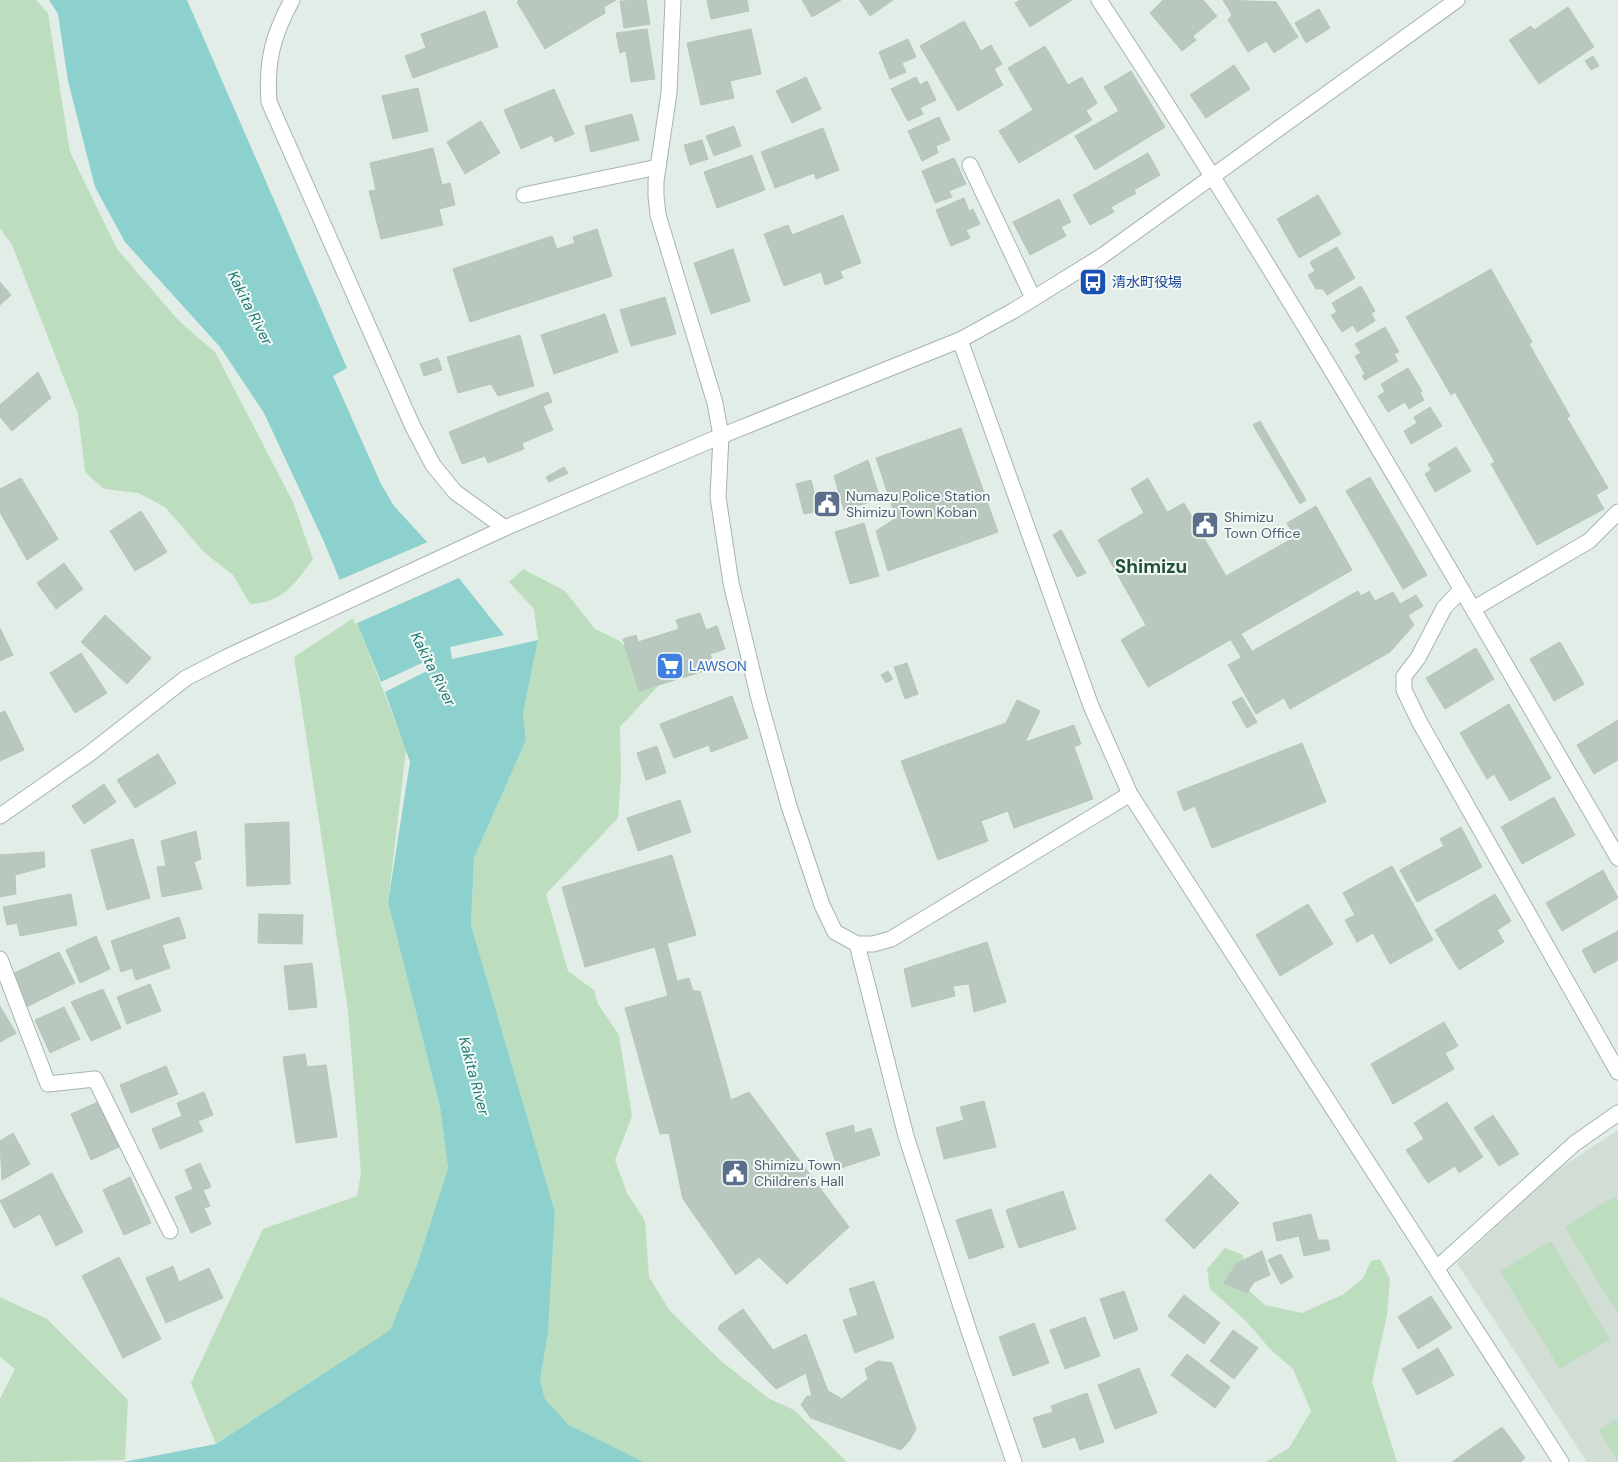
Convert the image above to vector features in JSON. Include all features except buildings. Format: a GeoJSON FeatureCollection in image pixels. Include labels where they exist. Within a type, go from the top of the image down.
{"type":"FeatureCollection","features":[{"type":"Feature","properties":{"kind":"street"},"geometry":{"type":"LineString","coordinates":[[292,0],[274,34],[267,79],[269,102],[413,427],[432,465],[455,492],[506,528]]}},
{"type":"Feature","properties":{"kind":"street"},"geometry":{"type":"LineString","coordinates":[[673,0],[669,93],[656,188],[658,215],[707,375],[721,436],[718,497],[731,583],[759,699],[789,806],[822,905],[835,932],[857,944],[873,944],[891,939],[1130,794]]}},
{"type":"Feature","properties":{"kind":"street"},"geometry":{"type":"LineString","coordinates":[[1099,0],[1213,175],[1473,609],[1618,858]]}},
{"type":"Feature","properties":{"kind":"street"},"geometry":{"type":"LineString","coordinates":[[0,816],[90,754],[186,678],[281,631],[506,528],[721,436],[960,340],[1102,256],[1457,0]]}},
{"type":"Feature","properties":{"kind":"street"},"geometry":{"type":"LineString","coordinates":[[970,165],[1033,298]]}},
{"type":"Feature","properties":{"kind":"street"},"geometry":{"type":"LineString","coordinates":[[524,195],[658,167]]}},
{"type":"Feature","properties":{"kind":"street"},"geometry":{"type":"LineString","coordinates":[[960,340],[1091,706],[1130,794],[1562,1462]]}},
{"type":"Feature","properties":{"kind":"street"},"geometry":{"type":"LineString","coordinates":[[1473,609],[1589,541],[1618,512]]}},
{"type":"Feature","properties":{"kind":"street"},"geometry":{"type":"LineString","coordinates":[[1461,590],[1444,608],[1418,658],[1404,676],[1404,690],[1420,723],[1618,1072]]}},
{"type":"Feature","properties":{"kind":"street"},"geometry":{"type":"LineString","coordinates":[[857,944],[906,1136],[969,1331],[1014,1462]]}},
{"type":"Feature","properties":{"kind":"street"},"geometry":{"type":"LineString","coordinates":[[0,959],[48,1084],[95,1080],[170,1231]]}},
{"type":"Feature","properties":{"kind":"street"},"geometry":{"type":"LineString","coordinates":[[1437,1268],[1574,1144],[1618,1113]]}},
{"type":"Feature","properties":{"kind":"shaded area"},"geometry":{"type":"Polygon","coordinates":[[[1618,1130],[1618,1462],[1587,1462],[1457,1263],[1559,1169],[1618,1130]]]}},
{"type":"Feature","properties":{"kind":"green space"},"geometry":{"type":"Polygon","coordinates":[[[0,0],[36,0],[48,13],[70,152],[117,249],[179,321],[215,352],[293,502],[313,559],[294,584],[272,600],[250,604],[233,575],[205,553],[165,507],[138,493],[104,489],[85,472],[78,414],[12,245],[0,228],[0,0]]]}},
{"type":"Feature","properties":{"kind":"green space"},"geometry":{"type":"Polygon","coordinates":[[[523,569],[565,591],[595,629],[618,640],[641,659],[658,686],[620,727],[621,775],[618,818],[546,894],[568,971],[594,990],[598,1004],[619,1035],[632,1116],[615,1160],[627,1193],[645,1221],[649,1277],[670,1311],[721,1361],[768,1398],[794,1410],[847,1462],[644,1462],[570,1426],[545,1399],[540,1380],[548,1333],[555,1212],[471,925],[474,858],[526,740],[523,714],[538,640],[534,609],[509,582],[523,569]]]}},
{"type":"Feature","properties":{"kind":"green space"},"geometry":{"type":"Polygon","coordinates":[[[355,617],[406,750],[388,902],[440,1107],[448,1168],[417,1265],[390,1330],[216,1444],[191,1383],[263,1229],[357,1196],[361,1173],[348,1011],[294,657],[355,617]]]}},
{"type":"Feature","properties":{"kind":"green space"},"geometry":{"type":"Polygon","coordinates":[[[1615,1196],[1618,1201],[1618,1314],[1565,1227],[1615,1196]]]}},
{"type":"Feature","properties":{"kind":"green space"},"geometry":{"type":"Polygon","coordinates":[[[1551,1241],[1610,1339],[1560,1369],[1500,1271],[1551,1241]]]}},
{"type":"Feature","properties":{"kind":"green space"},"geometry":{"type":"Polygon","coordinates":[[[1225,1248],[1243,1255],[1246,1288],[1265,1305],[1302,1313],[1344,1294],[1363,1278],[1371,1261],[1380,1259],[1390,1279],[1387,1315],[1372,1382],[1397,1462],[1266,1462],[1289,1448],[1311,1411],[1293,1369],[1269,1348],[1247,1322],[1210,1289],[1207,1269],[1225,1248]]]}},
{"type":"Feature","properties":{"kind":"green space"},"geometry":{"type":"Polygon","coordinates":[[[0,1297],[47,1319],[128,1400],[125,1460],[0,1462],[0,1399],[15,1369],[0,1357],[0,1297]]]}},
{"type":"Feature","properties":{"kind":"green space"},"geometry":{"type":"Polygon","coordinates":[[[1618,1418],[1618,1462],[1599,1430],[1618,1418]]]}},
{"type":"Feature","properties":{"kind":"water","name":"Kakita River"},"geometry":{"type":"Polygon","coordinates":[[[49,0],[187,0],[347,368],[333,376],[381,484],[394,506],[451,568],[504,635],[450,647],[452,659],[538,640],[523,714],[526,740],[474,858],[471,925],[555,1212],[548,1333],[540,1380],[545,1399],[569,1425],[644,1462],[123,1462],[216,1444],[390,1330],[417,1265],[448,1168],[440,1107],[388,902],[410,762],[385,692],[429,670],[424,662],[381,682],[325,544],[264,413],[220,347],[125,242],[95,187],[68,81],[58,14],[49,0]]]}},
{"type":"Feature","properties":{"kind":"pier"},"geometry":{"type":"Polygon","coordinates":[[[430,541],[461,577],[355,624],[337,581],[430,541]]]}},
{"type":"Feature","properties":{"kind":"place","name":"清水町役場"},"geometry":{"type":"Point","coordinates":[1093,282]}},
{"type":"Feature","properties":{"kind":"place","name":"Numazu Police Station Shimizu Town Koban"},"geometry":{"type":"Point","coordinates":[827,504]}},
{"type":"Feature","properties":{"kind":"place","name":"Shimizu Town Office"},"geometry":{"type":"Point","coordinates":[1205,525]}},
{"type":"Feature","properties":{"kind":"place","name":"LAWSON"},"geometry":{"type":"Point","coordinates":[670,666]}},
{"type":"Feature","properties":{"kind":"place","name":"Shimizu Town Children's Hall"},"geometry":{"type":"Point","coordinates":[735,1173]}},
{"type":"Feature","properties":{"kind":"district","name":"Shimizu"},"geometry":{"type":"Point","coordinates":[1151,566]}}]}
